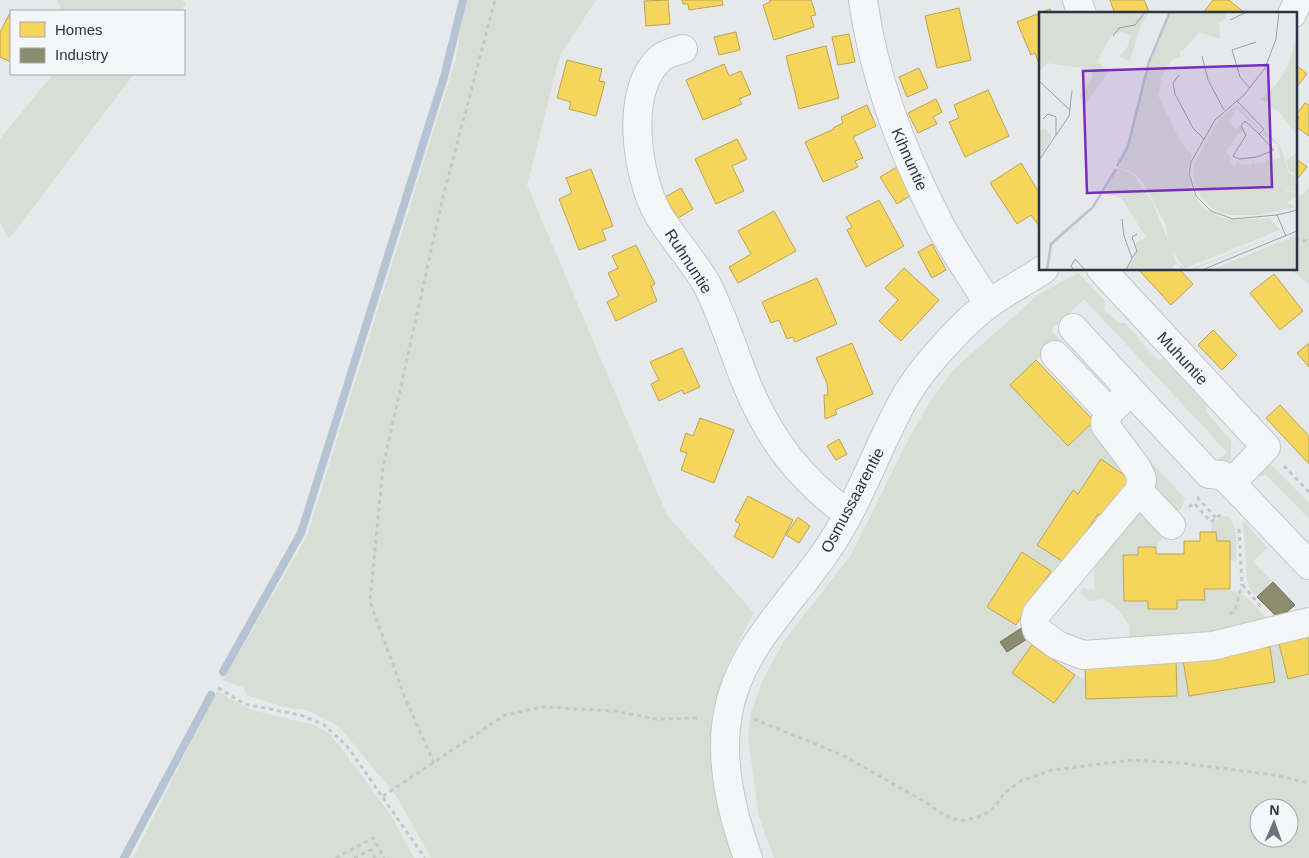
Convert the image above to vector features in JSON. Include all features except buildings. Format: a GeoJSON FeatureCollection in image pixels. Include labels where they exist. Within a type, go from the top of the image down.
{"type":"FeatureCollection","features":[{"type":"Feature","properties":{"kind":"street","name":"Kihnuntie"},"geometry":{"type":"LineString","coordinates":[[863,0],[868,37],[883,95],[905,152],[939,224],[988,304]]}},
{"type":"Feature","properties":{"kind":"street"},"geometry":{"type":"LineString","coordinates":[[1077,0],[1081,12]]}},
{"type":"Feature","properties":{"kind":"street"},"geometry":{"type":"LineString","coordinates":[[1293,12],[1299,0]]}},
{"type":"Feature","properties":{"kind":"street","name":"Ruhnuntie"},"geometry":{"type":"LineString","coordinates":[[682,49],[662,57],[653,68],[638,104],[639,155],[645,185],[658,214],[705,282],[766,426],[799,472],[821,494],[848,514]]}},
{"type":"Feature","properties":{"kind":"street","name":"Osmussaarentie"},"geometry":{"type":"LineString","coordinates":[[748,858],[730,793],[726,751],[737,715],[743,665],[761,638],[818,565],[848,514],[905,397],[945,347],[988,304],[1042,270]]}},
{"type":"Feature","properties":{"kind":"street","name":"Muhuntie"},"geometry":{"type":"LineString","coordinates":[[1102,270],[1266,447]]}},
{"type":"Feature","properties":{"kind":"street"},"geometry":{"type":"LineString","coordinates":[[1073,328],[1209,474],[1222,475],[1229,496],[1309,565]]}},
{"type":"Feature","properties":{"kind":"street"},"geometry":{"type":"LineString","coordinates":[[1055,355],[1109,412]]}},
{"type":"Feature","properties":{"kind":"street"},"geometry":{"type":"LineString","coordinates":[[1132,392],[1109,412],[1105,418],[1105,425],[1138,468],[1142,478],[1139,491],[1037,612],[1035,621],[1037,630],[1058,645],[1083,655],[1212,646],[1296,625]]}},
{"type":"Feature","properties":{"kind":"street"},"geometry":{"type":"LineString","coordinates":[[1229,496],[1266,447]]}},
{"type":"Feature","properties":{"kind":"street"},"geometry":{"type":"LineString","coordinates":[[1139,491],[1171,524]]}},
{"type":"Feature","properties":{"kind":"path"},"geometry":{"type":"LineString","coordinates":[[434,764],[405,698],[370,601],[383,467],[443,197],[495,0]]}},
{"type":"Feature","properties":{"kind":"path"},"geometry":{"type":"LineString","coordinates":[[1296,239],[1309,241]]}},
{"type":"Feature","properties":{"kind":"path"},"geometry":{"type":"LineString","coordinates":[[1266,447],[1309,492]]}},
{"type":"Feature","properties":{"kind":"path"},"geometry":{"type":"LineString","coordinates":[[1197,507],[1211,522],[1216,518],[1229,496]]}},
{"type":"Feature","properties":{"kind":"path"},"geometry":{"type":"LineString","coordinates":[[1202,502],[1216,518]]}},
{"type":"Feature","properties":{"kind":"path"},"geometry":{"type":"LineString","coordinates":[[1223,618],[1228,618],[1236,607],[1242,584],[1239,522]]}},
{"type":"Feature","properties":{"kind":"path"},"geometry":{"type":"LineString","coordinates":[[1242,584],[1254,600],[1296,625]]}},
{"type":"Feature","properties":{"kind":"path"},"geometry":{"type":"LineString","coordinates":[[218,688],[245,704],[300,715],[323,724],[346,746],[425,858]]}},
{"type":"Feature","properties":{"kind":"path"},"geometry":{"type":"LineString","coordinates":[[383,796],[506,715],[542,707],[615,711],[656,719],[697,719],[737,715],[842,755],[945,816],[961,821],[982,816],[995,807],[1004,793],[1021,781],[1052,770],[1133,760],[1181,762],[1309,783]]}},
{"type":"Feature","properties":{"kind":"path"},"geometry":{"type":"LineString","coordinates":[[336,858],[373,838],[384,858]]}},
{"type":"Feature","properties":{"kind":"path"},"geometry":{"type":"LineString","coordinates":[[354,858],[371,850],[375,858]]}},
{"type":"Feature","properties":{"kind":"shaded area"},"geometry":{"type":"Polygon","coordinates":[[[57,0],[182,0],[186,4],[182,10],[62,10],[57,0]]]}},
{"type":"Feature","properties":{"kind":"shaded area"},"geometry":{"type":"Polygon","coordinates":[[[467,0],[596,0],[560,55],[527,185],[667,515],[754,613],[723,677],[715,718],[715,737],[720,779],[735,858],[431,858],[397,797],[339,726],[307,710],[283,707],[246,695],[244,688],[223,680],[307,536],[456,59],[462,18],[467,0]]]}},
{"type":"Feature","properties":{"kind":"shaded area"},"geometry":{"type":"Polygon","coordinates":[[[52,75],[133,75],[9,239],[0,222],[0,139],[52,75]]]}},
{"type":"Feature","properties":{"kind":"shaded area"},"geometry":{"type":"Polygon","coordinates":[[[1309,189],[1309,284],[1291,270],[1296,270],[1296,198],[1309,189]]]}},
{"type":"Feature","properties":{"kind":"shaded area"},"geometry":{"type":"Polygon","coordinates":[[[1078,273],[1105,301],[1104,310],[1119,323],[1125,323],[1157,360],[1163,359],[1206,405],[1206,412],[1231,440],[1231,459],[1224,465],[1216,462],[1227,452],[1084,299],[1051,330],[1112,397],[1054,343],[1010,385],[1068,446],[1094,421],[1130,479],[1101,460],[1078,494],[1073,491],[1037,544],[1065,563],[1051,571],[1022,552],[987,606],[1016,625],[1019,630],[1000,642],[1006,652],[1030,637],[1032,645],[1012,673],[1054,703],[1075,675],[1085,679],[1086,699],[1183,660],[1189,696],[1275,682],[1270,647],[1279,644],[1288,679],[1309,674],[1309,858],[774,858],[759,817],[748,737],[751,712],[763,680],[784,641],[851,555],[908,440],[931,400],[953,370],[1038,295],[1078,273]]]}},
{"type":"Feature","properties":{"kind":"shaded area"},"geometry":{"type":"Polygon","coordinates":[[[1115,424],[1185,498],[1181,509],[1175,512],[1168,511],[1115,424]]]}},
{"type":"Feature","properties":{"kind":"shaded area"},"geometry":{"type":"Polygon","coordinates":[[[1269,463],[1309,503],[1309,519],[1266,475],[1251,478],[1269,463]]]}},
{"type":"Feature","properties":{"kind":"shaded area"},"geometry":{"type":"Polygon","coordinates":[[[1137,503],[1163,535],[1156,547],[1138,547],[1138,555],[1123,555],[1124,601],[1148,601],[1177,609],[1177,600],[1204,600],[1204,589],[1235,591],[1242,594],[1253,604],[1268,621],[1268,628],[1129,638],[1130,626],[1120,612],[1105,599],[1089,601],[1080,592],[1082,588],[1095,590],[1094,566],[1137,503]]]}},
{"type":"Feature","properties":{"kind":"shaded area"},"geometry":{"type":"Polygon","coordinates":[[[1223,516],[1228,516],[1234,526],[1236,561],[1230,561],[1230,541],[1217,541],[1216,532],[1211,532],[1212,524],[1223,516]]]}},
{"type":"Feature","properties":{"kind":"shaded area"},"geometry":{"type":"Polygon","coordinates":[[[1243,520],[1267,548],[1253,562],[1273,582],[1257,597],[1249,587],[1247,579],[1243,520]]]}},
{"type":"Feature","properties":{"kind":"shaded area"},"geometry":{"type":"Polygon","coordinates":[[[217,691],[252,710],[317,726],[331,735],[391,815],[414,858],[133,858],[217,691]]]}},
{"type":"Feature","properties":{"kind":"waterway"},"geometry":{"type":"LineString","coordinates":[[223,672],[301,533],[444,77],[463,0]]}},
{"type":"Feature","properties":{"kind":"waterway"},"geometry":{"type":"LineString","coordinates":[[124,858],[211,695]]}}]}
